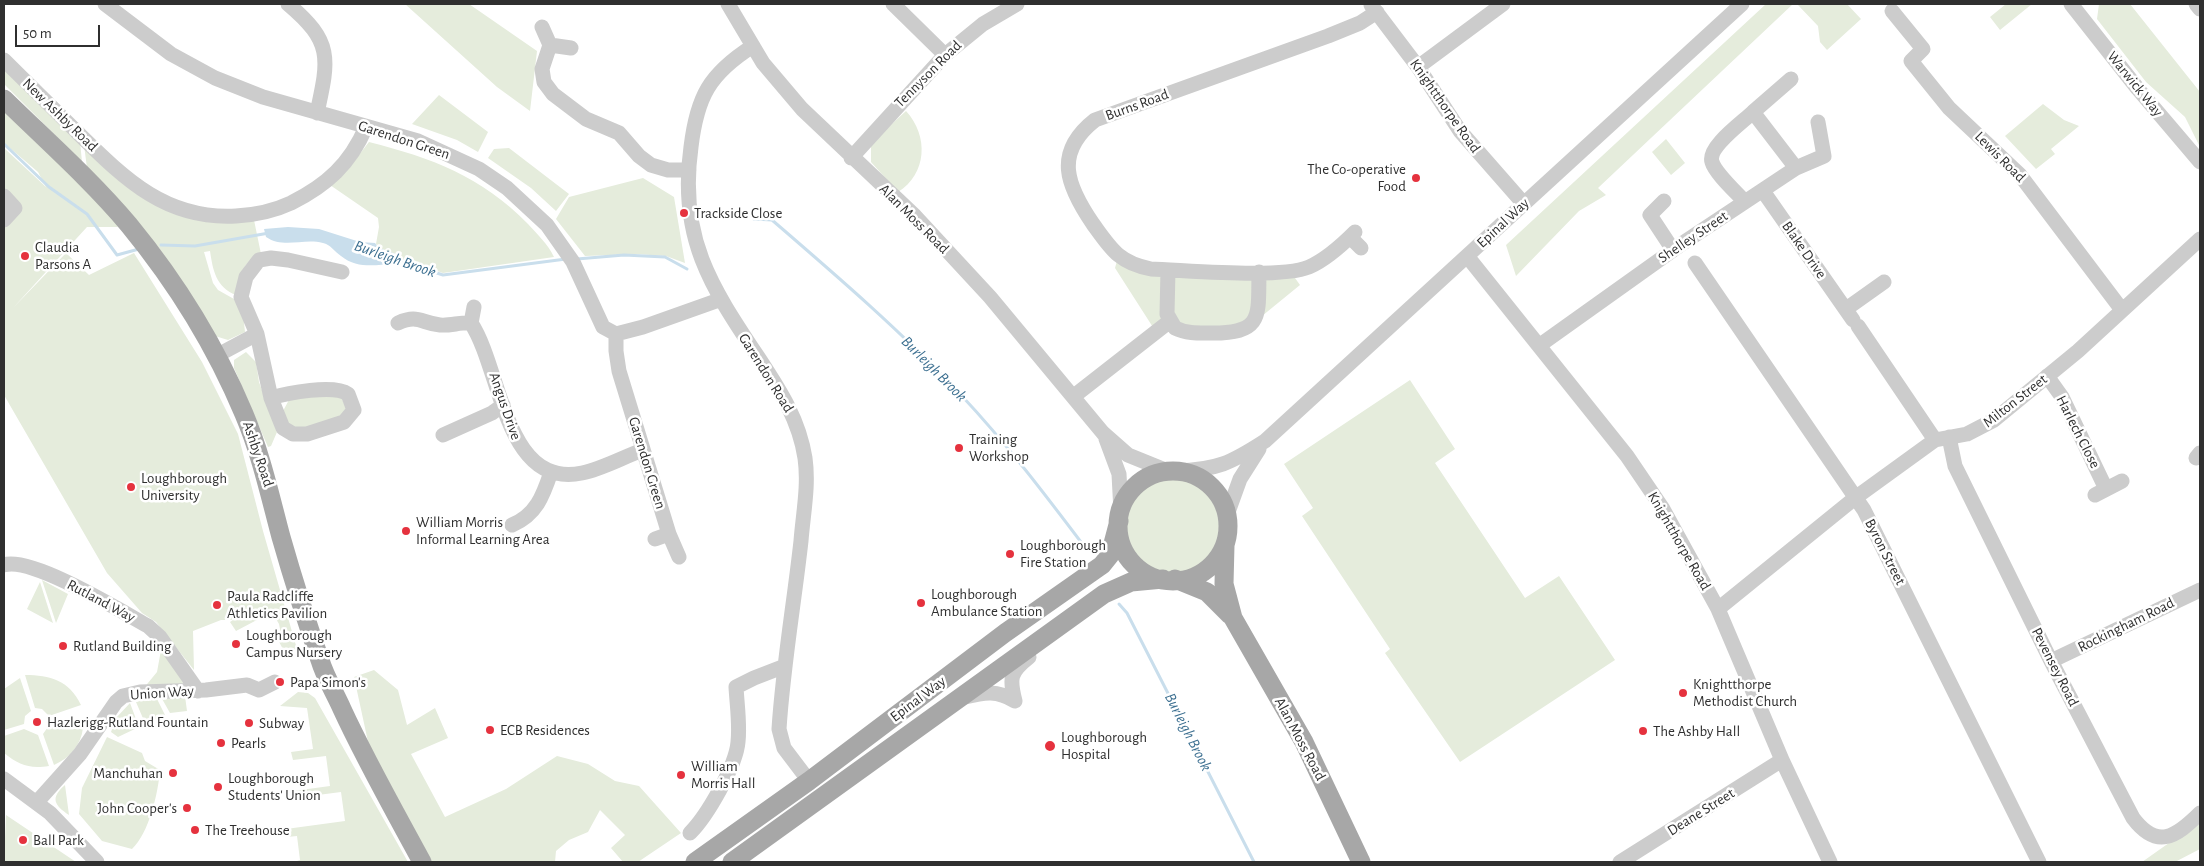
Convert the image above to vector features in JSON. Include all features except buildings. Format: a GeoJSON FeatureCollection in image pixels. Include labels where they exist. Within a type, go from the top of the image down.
{"type":"FeatureCollection","features":[{"type":"Feature","properties":{"kind":"main road","name":"Ashby Road"},"geometry":{"type":"LineString","coordinates":[[4,99],[81,173],[142,242],[193,316],[216,356],[244,413],[259,453],[272,495],[293,580],[320,661],[355,736],[422,862]]}},
{"type":"Feature","properties":{"kind":"main road"},"geometry":{"type":"LineString","coordinates":[[1173,472],[1206,482],[1220,497],[1227,515],[1225,545],[1217,560],[1204,570],[1190,577],[1169,579],[1144,572],[1131,561],[1122,547],[1120,516],[1127,496],[1137,484],[1155,474],[1173,472]]}},
{"type":"Feature","properties":{"kind":"main road","name":"Epinal Way"},"geometry":{"type":"LineString","coordinates":[[695,862],[809,781],[1005,633],[1102,565],[1110,555],[1120,516]]}},
{"type":"Feature","properties":{"kind":"main road","name":"Alan Moss Road"},"geometry":{"type":"LineString","coordinates":[[1225,545],[1224,584],[1233,618],[1304,742],[1361,862]]}},
{"type":"Feature","properties":{"kind":"main road","name":"Epinal Way"},"geometry":{"type":"LineString","coordinates":[[732,862],[822,799],[1057,627],[1119,586],[1169,579]]}},
{"type":"Feature","properties":{"kind":"main road","name":"Alan Moss Road"},"geometry":{"type":"LineString","coordinates":[[1169,579],[1206,592],[1233,618]]}},
{"type":"Feature","properties":{"kind":"main road"},"geometry":{"type":"LineString","coordinates":[[809,781],[822,799]]}},
{"type":"Feature","properties":{"kind":"street","name":"Garendon Green"},"geometry":{"type":"LineString","coordinates":[[105,4],[171,54],[215,78],[263,97],[418,142],[479,169],[507,188],[547,225],[571,259],[603,327],[616,334],[616,351],[620,370],[669,534],[679,557]]}},
{"type":"Feature","properties":{"kind":"street"},"geometry":{"type":"LineString","coordinates":[[288,4],[316,30],[322,42],[326,71],[317,113]]}},
{"type":"Feature","properties":{"kind":"street","name":"Alan Moss Road"},"geometry":{"type":"LineString","coordinates":[[728,4],[763,63],[802,109],[851,158],[915,216],[990,296],[1103,433],[1128,455],[1173,472]]}},
{"type":"Feature","properties":{"kind":"street"},"geometry":{"type":"LineString","coordinates":[[893,4],[945,55]]}},
{"type":"Feature","properties":{"kind":"street","name":"Tennyson Road"},"geometry":{"type":"LineString","coordinates":[[851,158],[945,55],[975,30],[1017,4]]}},
{"type":"Feature","properties":{"kind":"street"},"geometry":{"type":"LineString","coordinates":[[1418,67],[1502,4]]}},
{"type":"Feature","properties":{"kind":"street","name":"Epinal Way"},"geometry":{"type":"LineString","coordinates":[[1173,472],[1215,468],[1239,458],[1265,442],[1742,4]]}},
{"type":"Feature","properties":{"kind":"street"},"geometry":{"type":"LineString","coordinates":[[2196,4],[2200,9]]}},
{"type":"Feature","properties":{"kind":"street","name":"Warwick Way"},"geometry":{"type":"LineString","coordinates":[[2077,6],[2138,89],[2200,162]]}},
{"type":"Feature","properties":{"kind":"street","name":"Knightthorpe Road"},"geometry":{"type":"LineString","coordinates":[[1374,8],[1418,67],[1460,131],[1524,204]]}},
{"type":"Feature","properties":{"kind":"street","name":"Burns Road"},"geometry":{"type":"LineString","coordinates":[[1361,248],[1352,235],[1308,268],[1290,271],[1168,270],[1135,266],[1118,257],[1083,210],[1073,191],[1068,168],[1071,148],[1077,137],[1095,120],[1328,36],[1360,23],[1374,8]]}},
{"type":"Feature","properties":{"kind":"street","name":"Lewis Road"},"geometry":{"type":"LineString","coordinates":[[1892,11],[1923,49],[1911,61],[1949,108],[2020,175],[2122,310]]}},
{"type":"Feature","properties":{"kind":"street"},"geometry":{"type":"LineString","coordinates":[[542,27],[550,45],[542,69],[544,82],[553,94],[586,119],[619,133],[640,156],[652,165],[668,170],[689,170]]}},
{"type":"Feature","properties":{"kind":"street"},"geometry":{"type":"LineString","coordinates":[[550,45],[571,48]]}},
{"type":"Feature","properties":{"kind":"street","name":"Garendon Road"},"geometry":{"type":"LineString","coordinates":[[753,46],[720,72],[701,99],[694,122],[688,196],[700,258],[719,300],[787,402],[798,427],[807,486],[785,666],[780,738],[784,748],[809,781]]}},
{"type":"Feature","properties":{"kind":"street","name":"New Ashby Road"},"geometry":{"type":"LineString","coordinates":[[4,60],[117,170],[146,192],[166,204],[190,213],[216,217],[243,216],[283,207],[322,185],[352,156],[366,127]]}},
{"type":"Feature","properties":{"kind":"street"},"geometry":{"type":"LineString","coordinates":[[1744,202],[1712,163],[1711,155],[1716,146],[1791,79]]}},
{"type":"Feature","properties":{"kind":"street"},"geometry":{"type":"LineString","coordinates":[[1753,112],[1796,168]]}},
{"type":"Feature","properties":{"kind":"street","name":"Shelley Street"},"geometry":{"type":"LineString","coordinates":[[1540,346],[1673,250],[1744,202],[1763,192],[1796,168],[1824,156],[1818,122]]}},
{"type":"Feature","properties":{"kind":"street","name":"Blake Drive"},"geometry":{"type":"LineString","coordinates":[[1763,192],[1852,318],[1942,438]]}},
{"type":"Feature","properties":{"kind":"street"},"geometry":{"type":"LineString","coordinates":[[4,196],[15,208],[4,220]]}},
{"type":"Feature","properties":{"kind":"street"},"geometry":{"type":"LineString","coordinates":[[1664,201],[1650,215],[1673,250]]}},
{"type":"Feature","properties":{"kind":"street","name":"Milton Street"},"geometry":{"type":"LineString","coordinates":[[1718,609],[1855,498],[1942,438],[1967,434],[1981,428],[2047,376],[2200,239]]}},
{"type":"Feature","properties":{"kind":"street","name":"Knightthorpe Road"},"geometry":{"type":"LineString","coordinates":[[1468,256],[1632,464],[1663,509],[1718,609],[1782,760],[1830,862]]}},
{"type":"Feature","properties":{"kind":"street"},"geometry":{"type":"LineString","coordinates":[[271,398],[290,393],[339,390],[348,394],[354,410],[353,415],[344,422],[298,436],[283,428],[271,398],[258,334],[241,297],[246,277],[253,266],[260,260],[272,258],[315,259],[342,272]]}},
{"type":"Feature","properties":{"kind":"street","name":"Byron Street"},"geometry":{"type":"LineString","coordinates":[[1695,263],[1855,498],[1898,575],[2039,862]]}},
{"type":"Feature","properties":{"kind":"street"},"geometry":{"type":"LineString","coordinates":[[1168,270],[1166,305],[1170,321],[1175,328],[1192,333],[1244,330],[1250,325],[1258,308],[1259,272]]}},
{"type":"Feature","properties":{"kind":"street"},"geometry":{"type":"LineString","coordinates":[[1852,318],[1884,282]]}},
{"type":"Feature","properties":{"kind":"street"},"geometry":{"type":"LineString","coordinates":[[616,334],[643,327],[719,300]]}},
{"type":"Feature","properties":{"kind":"street"},"geometry":{"type":"LineString","coordinates":[[404,316],[441,325],[471,323],[474,307]]}},
{"type":"Feature","properties":{"kind":"street"},"geometry":{"type":"LineString","coordinates":[[1074,396],[1170,321]]}},
{"type":"Feature","properties":{"kind":"street","name":"Angus Drive"},"geometry":{"type":"LineString","coordinates":[[471,323],[480,336],[519,446],[534,463],[551,472],[564,475],[583,473],[643,450]]}},
{"type":"Feature","properties":{"kind":"street"},"geometry":{"type":"LineString","coordinates":[[216,356],[258,334]]}},
{"type":"Feature","properties":{"kind":"street","name":"Harlech Close"},"geometry":{"type":"LineString","coordinates":[[2047,376],[2062,396],[2101,492],[2122,481]]}},
{"type":"Feature","properties":{"kind":"street"},"geometry":{"type":"LineString","coordinates":[[448,428],[492,413],[503,405]]}},
{"type":"Feature","properties":{"kind":"street","name":"Alan Moss Road"},"geometry":{"type":"LineString","coordinates":[[1103,433],[1119,474],[1120,516]]}},
{"type":"Feature","properties":{"kind":"street","name":"Pevensey Road"},"geometry":{"type":"LineString","coordinates":[[1942,438],[2051,661],[2133,818],[2148,834],[2158,838],[2171,837],[2200,813]]}},
{"type":"Feature","properties":{"kind":"street","name":"Epinal Way"},"geometry":{"type":"LineString","coordinates":[[1227,515],[1240,479],[1265,442]]}},
{"type":"Feature","properties":{"kind":"street"},"geometry":{"type":"LineString","coordinates":[[521,525],[532,514],[540,500],[551,472]]}},
{"type":"Feature","properties":{"kind":"street"},"geometry":{"type":"LineString","coordinates":[[654,539],[669,534]]}},
{"type":"Feature","properties":{"kind":"street","name":"Rutland Way"},"geometry":{"type":"LineString","coordinates":[[4,565],[21,564],[50,574],[148,626],[171,651],[198,691]]}},
{"type":"Feature","properties":{"kind":"street","name":"Rockingham Road"},"geometry":{"type":"LineString","coordinates":[[2051,661],[2200,590]]}},
{"type":"Feature","properties":{"kind":"street"},"geometry":{"type":"LineString","coordinates":[[963,697],[987,691],[998,692],[1015,701],[1011,683],[1015,668],[1044,644],[1057,627]]}},
{"type":"Feature","properties":{"kind":"street"},"geometry":{"type":"LineString","coordinates":[[690,833],[701,822],[726,776],[738,744],[736,688],[754,678],[785,666]]}},
{"type":"Feature","properties":{"kind":"street","name":"Union Way"},"geometry":{"type":"LineString","coordinates":[[37,802],[76,759],[120,698],[140,692],[198,691],[247,685],[259,690],[275,682]]}},
{"type":"Feature","properties":{"kind":"street","name":"Deane Street"},"geometry":{"type":"LineString","coordinates":[[1620,862],[1782,760]]}},
{"type":"Feature","properties":{"kind":"street"},"geometry":{"type":"LineString","coordinates":[[4,779],[37,802],[78,840],[97,862]]}},
{"type":"Feature","properties":{"kind":"green space"},"geometry":{"type":"Polygon","coordinates":[[[405,4],[469,4],[537,51],[530,111],[497,87],[405,4]]]}},
{"type":"Feature","properties":{"kind":"green space"},"geometry":{"type":"Polygon","coordinates":[[[1766,4],[1793,4],[1598,188],[1606,195],[1579,211],[1516,276],[1506,245],[1766,4]]]}},
{"type":"Feature","properties":{"kind":"green space"},"geometry":{"type":"Polygon","coordinates":[[[1797,4],[1847,4],[1861,19],[1827,50],[1820,42],[1818,26],[1797,4]]]}},
{"type":"Feature","properties":{"kind":"green space"},"geometry":{"type":"Polygon","coordinates":[[[2006,4],[2032,4],[2000,30],[1990,17],[2006,4]]]}},
{"type":"Feature","properties":{"kind":"green space"},"geometry":{"type":"Polygon","coordinates":[[[2099,4],[2130,4],[2200,92],[2200,147],[2185,117],[2146,82],[2097,19],[2099,4]]]}},
{"type":"Feature","properties":{"kind":"green space"},"geometry":{"type":"Polygon","coordinates":[[[4,68],[80,141],[82,162],[4,84],[4,68]]]}},
{"type":"Feature","properties":{"kind":"green space"},"geometry":{"type":"Polygon","coordinates":[[[439,95],[488,132],[478,152],[457,140],[412,124],[439,95]]]}},
{"type":"Feature","properties":{"kind":"green space"},"geometry":{"type":"Polygon","coordinates":[[[2043,104],[2064,120],[2079,126],[2051,149],[2055,154],[2036,169],[2005,136],[2043,104]]]}},
{"type":"Feature","properties":{"kind":"green space"},"geometry":{"type":"Polygon","coordinates":[[[4,108],[109,210],[118,227],[87,227],[13,308],[66,253],[89,275],[134,253],[202,362],[238,434],[263,531],[297,649],[285,653],[277,638],[281,634],[279,624],[272,612],[236,631],[230,622],[239,616],[231,620],[221,620],[193,631],[194,670],[156,622],[142,613],[107,573],[4,395],[4,148],[46,187],[38,172],[4,143],[4,108]]]}},
{"type":"Feature","properties":{"kind":"green space"},"geometry":{"type":"Polygon","coordinates":[[[906,111],[919,132],[922,154],[915,175],[898,192],[871,162],[871,143],[906,111]]]}},
{"type":"Feature","properties":{"kind":"green space"},"geometry":{"type":"Polygon","coordinates":[[[1666,139],[1685,163],[1671,175],[1652,152],[1666,139]]]}},
{"type":"Feature","properties":{"kind":"green space"},"geometry":{"type":"Polygon","coordinates":[[[369,142],[435,162],[474,181],[510,207],[528,224],[546,243],[554,257],[443,273],[395,257],[396,254],[379,248],[376,244],[379,227],[378,218],[330,185],[351,165],[369,142]]]}},
{"type":"Feature","properties":{"kind":"green space"},"geometry":{"type":"Polygon","coordinates":[[[84,145],[145,196],[254,220],[261,254],[246,265],[236,295],[229,292],[220,283],[214,272],[210,251],[204,252],[213,283],[218,290],[234,299],[247,321],[244,323],[245,332],[228,340],[215,336],[159,248],[87,168],[84,145]]]}},
{"type":"Feature","properties":{"kind":"green space"},"geometry":{"type":"Polygon","coordinates":[[[509,148],[569,194],[556,211],[531,188],[488,158],[494,149],[509,148]]]}},
{"type":"Feature","properties":{"kind":"green space"},"geometry":{"type":"Polygon","coordinates":[[[643,178],[674,197],[685,263],[666,256],[636,254],[585,256],[556,219],[569,197],[643,178]]]}},
{"type":"Feature","properties":{"kind":"green space"},"geometry":{"type":"Polygon","coordinates":[[[1118,257],[1127,262],[1290,271],[1300,285],[1251,325],[1156,332],[1115,268],[1118,257]]]}},
{"type":"Feature","properties":{"kind":"green space"},"geometry":{"type":"Polygon","coordinates":[[[246,352],[256,362],[259,382],[277,432],[271,446],[268,447],[234,368],[234,360],[246,352]]]}},
{"type":"Feature","properties":{"kind":"green space"},"geometry":{"type":"Polygon","coordinates":[[[1410,380],[1455,449],[1435,463],[1525,598],[1559,576],[1615,660],[1460,762],[1385,653],[1390,649],[1302,516],[1313,508],[1284,464],[1410,380]]]}},
{"type":"Feature","properties":{"kind":"green space"},"geometry":{"type":"Polygon","coordinates":[[[340,395],[349,414],[304,432],[288,426],[283,411],[290,398],[340,395]]]}},
{"type":"Feature","properties":{"kind":"green space"},"geometry":{"type":"Polygon","coordinates":[[[1172,479],[1190,483],[1205,493],[1215,508],[1219,526],[1215,544],[1205,559],[1190,569],[1172,573],[1154,569],[1139,559],[1129,544],[1125,526],[1129,508],[1139,493],[1154,483],[1172,479]]]}},
{"type":"Feature","properties":{"kind":"green space"},"geometry":{"type":"Polygon","coordinates":[[[42,580],[68,594],[56,623],[42,580]]]}},
{"type":"Feature","properties":{"kind":"green space"},"geometry":{"type":"Polygon","coordinates":[[[40,582],[53,623],[27,609],[40,582]]]}},
{"type":"Feature","properties":{"kind":"green space"},"geometry":{"type":"Polygon","coordinates":[[[161,650],[185,679],[183,685],[143,689],[157,672],[161,650]]]}},
{"type":"Feature","properties":{"kind":"green space"},"geometry":{"type":"Polygon","coordinates":[[[374,670],[398,690],[407,725],[435,708],[448,738],[411,754],[445,817],[506,789],[557,756],[588,764],[615,781],[639,786],[681,833],[638,862],[623,862],[611,848],[625,835],[600,810],[588,832],[569,840],[556,851],[555,862],[428,862],[370,751],[354,677],[374,670]]]}},
{"type":"Feature","properties":{"kind":"green space"},"geometry":{"type":"Polygon","coordinates":[[[25,675],[43,676],[58,681],[71,690],[81,705],[49,716],[42,709],[35,708],[25,675]]]}},
{"type":"Feature","properties":{"kind":"green space"},"geometry":{"type":"Polygon","coordinates":[[[20,678],[31,711],[25,716],[24,724],[4,730],[4,689],[20,678]]]}},
{"type":"Feature","properties":{"kind":"green space"},"geometry":{"type":"Polygon","coordinates":[[[298,692],[308,693],[315,698],[408,862],[294,862],[300,860],[297,836],[287,837],[286,829],[345,821],[341,792],[287,799],[286,792],[330,786],[326,756],[293,760],[291,752],[313,749],[307,708],[280,706],[298,692]]]}},
{"type":"Feature","properties":{"kind":"green space"},"geometry":{"type":"Polygon","coordinates":[[[185,696],[187,711],[170,713],[161,697],[185,696]]]}},
{"type":"Feature","properties":{"kind":"green space"},"geometry":{"type":"Polygon","coordinates":[[[156,697],[165,715],[145,723],[136,702],[156,697]]]}},
{"type":"Feature","properties":{"kind":"green space"},"geometry":{"type":"Polygon","coordinates":[[[130,703],[139,727],[118,737],[111,732],[116,718],[130,703]]]}},
{"type":"Feature","properties":{"kind":"green space"},"geometry":{"type":"Polygon","coordinates":[[[50,724],[83,728],[80,740],[74,750],[65,759],[54,765],[43,734],[50,724]]]}},
{"type":"Feature","properties":{"kind":"green space"},"geometry":{"type":"Polygon","coordinates":[[[24,729],[38,735],[49,766],[36,767],[25,765],[4,753],[4,736],[24,729]]]}},
{"type":"Feature","properties":{"kind":"green space"},"geometry":{"type":"Polygon","coordinates":[[[107,737],[142,753],[145,761],[160,770],[152,812],[143,833],[132,849],[102,841],[79,814],[82,788],[107,737]]]}},
{"type":"Feature","properties":{"kind":"green space"},"geometry":{"type":"Polygon","coordinates":[[[65,785],[69,815],[57,805],[56,801],[57,794],[65,785]]]}},
{"type":"Feature","properties":{"kind":"green space","name":"Ball Park"},"geometry":{"type":"Polygon","coordinates":[[[6,815],[76,862],[4,862],[6,815]]]}},
{"type":"Feature","properties":{"kind":"green space"},"geometry":{"type":"Polygon","coordinates":[[[2200,821],[2200,849],[2175,862],[2142,862],[2200,821]]]}},
{"type":"Feature","properties":{"kind":"water","name":"Burleigh Brook"},"geometry":{"type":"Polygon","coordinates":[[[288,227],[319,229],[360,242],[375,243],[379,248],[396,254],[393,264],[360,265],[347,260],[326,244],[316,242],[287,243],[266,237],[264,229],[288,227]]]}},
{"type":"Feature","properties":{"kind":"waterway","name":"Burleigh Brook"},"geometry":{"type":"LineString","coordinates":[[4,144],[49,187],[87,214],[117,255],[139,249]]}},
{"type":"Feature","properties":{"kind":"waterway","name":"Burleigh Brook"},"geometry":{"type":"LineString","coordinates":[[754,219],[772,220],[916,349],[978,414],[1011,452],[1087,550]]}},
{"type":"Feature","properties":{"kind":"waterway","name":"Burleigh Brook"},"geometry":{"type":"LineString","coordinates":[[161,245],[195,246],[269,233]]}},
{"type":"Feature","properties":{"kind":"waterway","name":"Burleigh Brook"},"geometry":{"type":"LineString","coordinates":[[577,259],[624,255],[665,257],[687,269]]}},
{"type":"Feature","properties":{"kind":"waterway","name":"Burleigh Brook"},"geometry":{"type":"LineString","coordinates":[[391,258],[443,275],[566,259]]}},
{"type":"Feature","properties":{"kind":"waterway","name":"Burleigh Brook"},"geometry":{"type":"LineString","coordinates":[[1119,604],[1127,613],[1254,862]]}},
{"type":"Feature","properties":{"kind":"place","name":"The Co-operative Food"},"geometry":{"type":"Point","coordinates":[1416,178]}},
{"type":"Feature","properties":{"kind":"place","name":"Trackside Close"},"geometry":{"type":"Point","coordinates":[684,213]}},
{"type":"Feature","properties":{"kind":"place","name":"Claudia Parsons A"},"geometry":{"type":"Point","coordinates":[25,256]}},
{"type":"Feature","properties":{"kind":"place","name":"Training Workshop"},"geometry":{"type":"Point","coordinates":[959,448]}},
{"type":"Feature","properties":{"kind":"place","name":"Loughborough University"},"geometry":{"type":"Point","coordinates":[131,487]}},
{"type":"Feature","properties":{"kind":"place","name":"William Morris Informal Learning Area"},"geometry":{"type":"Point","coordinates":[406,531]}},
{"type":"Feature","properties":{"kind":"place","name":"Loughborough Fire Station"},"geometry":{"type":"Point","coordinates":[1010,554]}},
{"type":"Feature","properties":{"kind":"place","name":"Loughborough Ambulance Station"},"geometry":{"type":"Point","coordinates":[921,603]}},
{"type":"Feature","properties":{"kind":"place","name":"Paula Radcliffe Athletics Pavilion"},"geometry":{"type":"Point","coordinates":[217,605]}},
{"type":"Feature","properties":{"kind":"place","name":"Loughborough Campus Nursery"},"geometry":{"type":"Point","coordinates":[236,644]}},
{"type":"Feature","properties":{"kind":"place","name":"Rutland Building"},"geometry":{"type":"Point","coordinates":[63,646]}},
{"type":"Feature","properties":{"kind":"place","name":"Papa Simon's"},"geometry":{"type":"Point","coordinates":[280,682]}},
{"type":"Feature","properties":{"kind":"place","name":"Knightthorpe Methodist Church"},"geometry":{"type":"Point","coordinates":[1683,693]}},
{"type":"Feature","properties":{"kind":"place","name":"Hazlerigg-Rutland Fountain"},"geometry":{"type":"Point","coordinates":[37,722]}},
{"type":"Feature","properties":{"kind":"place","name":"Subway"},"geometry":{"type":"Point","coordinates":[249,723]}},
{"type":"Feature","properties":{"kind":"place","name":"ECB Residences"},"geometry":{"type":"Point","coordinates":[490,730]}},
{"type":"Feature","properties":{"kind":"place","name":"The Ashby Hall"},"geometry":{"type":"Point","coordinates":[1643,731]}},
{"type":"Feature","properties":{"kind":"place","name":"Pearls"},"geometry":{"type":"Point","coordinates":[221,743]}},
{"type":"Feature","properties":{"kind":"place","name":"Loughborough Hospital"},"geometry":{"type":"Point","coordinates":[1050,746]}},
{"type":"Feature","properties":{"kind":"place","name":"Manchuhan"},"geometry":{"type":"Point","coordinates":[173,773]}},
{"type":"Feature","properties":{"kind":"place","name":"William Morris Hall"},"geometry":{"type":"Point","coordinates":[681,775]}},
{"type":"Feature","properties":{"kind":"place","name":"Loughborough Students' Union"},"geometry":{"type":"Point","coordinates":[218,787]}},
{"type":"Feature","properties":{"kind":"place","name":"John Cooper's"},"geometry":{"type":"Point","coordinates":[187,808]}},
{"type":"Feature","properties":{"kind":"place","name":"The Treehouse"},"geometry":{"type":"Point","coordinates":[195,830]}},
{"type":"Feature","properties":{"kind":"place","name":"Ball Park"},"geometry":{"type":"Point","coordinates":[23,840]}}]}
